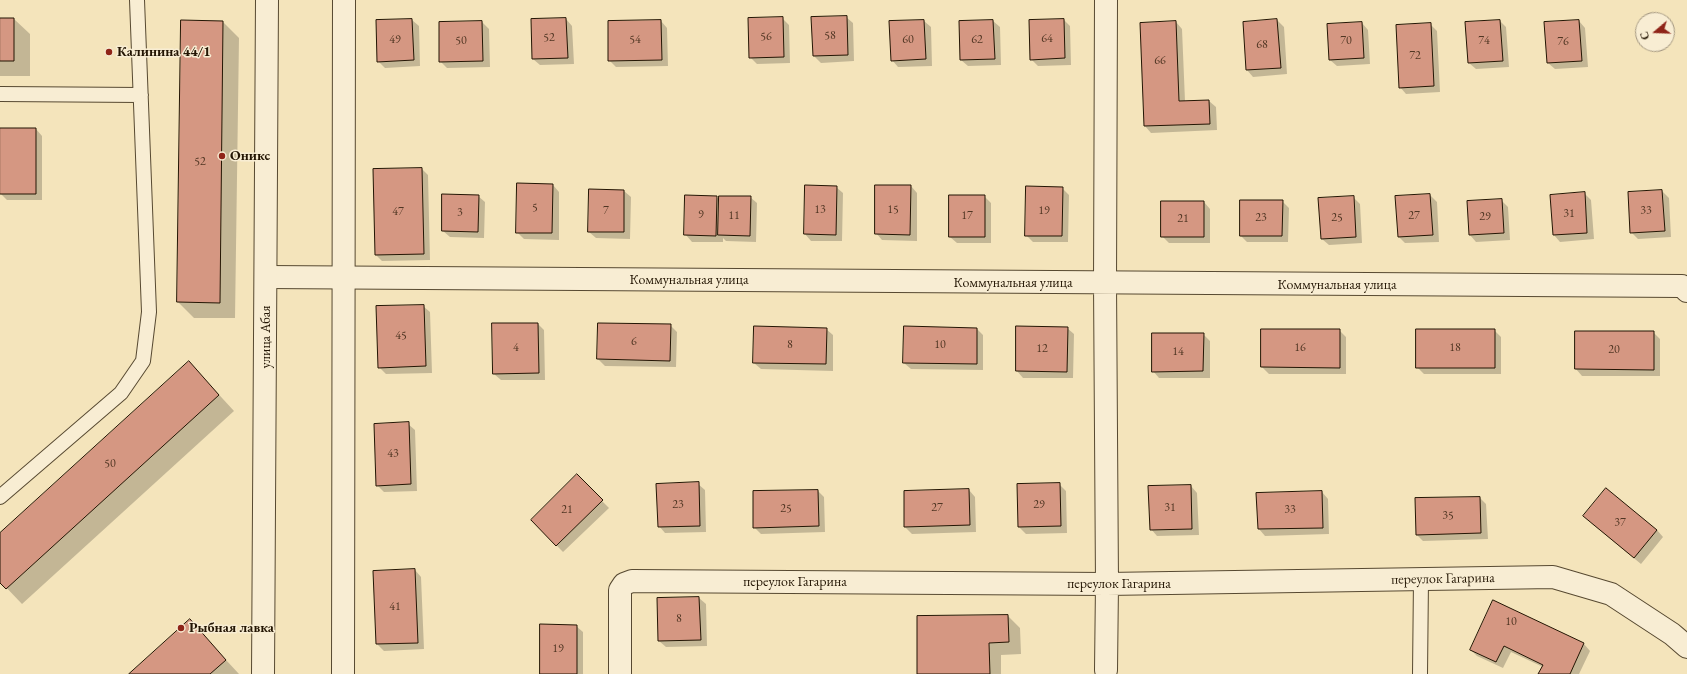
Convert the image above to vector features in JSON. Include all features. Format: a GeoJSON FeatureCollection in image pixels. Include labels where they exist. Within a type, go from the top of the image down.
{"type":"FeatureCollection","features":[{"type":"Feature","properties":{"kind":"street","name":"улица Абая"},"geometry":{"type":"LineString","coordinates":[[263,674],[267,0]]}},
{"type":"Feature","properties":{"kind":"street"},"geometry":{"type":"LineString","coordinates":[[343,674],[345,277],[344,0]]}},
{"type":"Feature","properties":{"kind":"street"},"geometry":{"type":"LineString","coordinates":[[1106,0],[1106,670]]}},
{"type":"Feature","properties":{"kind":"street","name":"Коммунальная улица"},"geometry":{"type":"LineString","coordinates":[[266,277],[1105,283],[1685,283]]}},
{"type":"Feature","properties":{"kind":"street","name":"переулок Гагарина"},"geometry":{"type":"LineString","coordinates":[[620,674],[620,590],[624,584],[632,580],[1107,584],[1553,577],[1611,594],[1672,634],[1687,647]]}},
{"type":"Feature","properties":{"kind":"lane"},"geometry":{"type":"LineString","coordinates":[[0,497],[121,393],[143,361],[148,312],[137,0]]}},
{"type":"Feature","properties":{"kind":"lane"},"geometry":{"type":"LineString","coordinates":[[0,94],[141,95]]}},
{"type":"Feature","properties":{"kind":"lane"},"geometry":{"type":"LineString","coordinates":[[1420,674],[1421,579]]}},
{"type":"Feature","properties":{"kind":"building"},"geometry":{"type":"Polygon","coordinates":[[[847,16],[848,55],[813,56],[811,17],[847,16]]]}},
{"type":"Feature","properties":{"kind":"building"},"geometry":{"type":"Polygon","coordinates":[[[783,17],[784,57],[749,58],[748,18],[783,17]]]}},
{"type":"Feature","properties":{"kind":"building"},"geometry":{"type":"Polygon","coordinates":[[[0,18],[14,18],[14,61],[0,61],[0,18]]]}},
{"type":"Feature","properties":{"kind":"building"},"geometry":{"type":"Polygon","coordinates":[[[566,18],[568,58],[532,59],[531,19],[566,18]]]}},
{"type":"Feature","properties":{"kind":"building"},"geometry":{"type":"Polygon","coordinates":[[[412,19],[414,60],[377,62],[376,20],[412,19]]]}},
{"type":"Feature","properties":{"kind":"building"},"geometry":{"type":"Polygon","coordinates":[[[1064,19],[1065,58],[1030,60],[1029,20],[1064,19]]]}},
{"type":"Feature","properties":{"kind":"building"},"geometry":{"type":"Polygon","coordinates":[[[1277,19],[1281,68],[1246,70],[1243,22],[1277,19]]]}},
{"type":"Feature","properties":{"kind":"building"},"geometry":{"type":"Polygon","coordinates":[[[181,20],[223,21],[220,303],[177,302],[181,20]]]}},
{"type":"Feature","properties":{"kind":"building"},"geometry":{"type":"Polygon","coordinates":[[[661,20],[662,60],[608,61],[608,21],[661,20]]]}},
{"type":"Feature","properties":{"kind":"building"},"geometry":{"type":"Polygon","coordinates":[[[924,20],[926,59],[891,61],[889,21],[924,20]]]}},
{"type":"Feature","properties":{"kind":"building"},"geometry":{"type":"Polygon","coordinates":[[[993,20],[995,59],[960,60],[959,21],[993,20]]]}},
{"type":"Feature","properties":{"kind":"building"},"geometry":{"type":"Polygon","coordinates":[[[1500,20],[1503,61],[1468,63],[1465,22],[1500,20]]]}},
{"type":"Feature","properties":{"kind":"building"},"geometry":{"type":"Polygon","coordinates":[[[1579,20],[1582,61],[1547,63],[1544,22],[1579,20]]]}},
{"type":"Feature","properties":{"kind":"building"},"geometry":{"type":"Polygon","coordinates":[[[482,21],[483,61],[439,62],[439,22],[482,21]]]}},
{"type":"Feature","properties":{"kind":"building"},"geometry":{"type":"Polygon","coordinates":[[[1176,21],[1179,101],[1209,100],[1210,124],[1144,126],[1140,23],[1176,21]]]}},
{"type":"Feature","properties":{"kind":"building"},"geometry":{"type":"Polygon","coordinates":[[[1362,22],[1364,58],[1329,60],[1327,24],[1362,22]]]}},
{"type":"Feature","properties":{"kind":"building"},"geometry":{"type":"Polygon","coordinates":[[[1431,23],[1434,86],[1399,88],[1396,25],[1431,23]]]}},
{"type":"Feature","properties":{"kind":"building"},"geometry":{"type":"Polygon","coordinates":[[[0,128],[36,128],[36,194],[0,194],[0,128]]]}},
{"type":"Feature","properties":{"kind":"building"},"geometry":{"type":"Polygon","coordinates":[[[422,168],[424,254],[375,255],[373,169],[422,168]]]}},
{"type":"Feature","properties":{"kind":"building"},"geometry":{"type":"Polygon","coordinates":[[[517,183],[553,184],[552,233],[516,233],[517,183]]]}},
{"type":"Feature","properties":{"kind":"building"},"geometry":{"type":"Polygon","coordinates":[[[805,185],[837,186],[836,235],[804,234],[805,185]]]}},
{"type":"Feature","properties":{"kind":"building"},"geometry":{"type":"Polygon","coordinates":[[[875,185],[911,185],[910,235],[875,234],[875,185]]]}},
{"type":"Feature","properties":{"kind":"building"},"geometry":{"type":"Polygon","coordinates":[[[1026,186],[1063,187],[1062,236],[1025,236],[1026,186]]]}},
{"type":"Feature","properties":{"kind":"building"},"geometry":{"type":"Polygon","coordinates":[[[589,189],[624,190],[624,232],[588,232],[589,189]]]}},
{"type":"Feature","properties":{"kind":"building"},"geometry":{"type":"Polygon","coordinates":[[[1662,190],[1665,231],[1630,233],[1628,192],[1662,190]]]}},
{"type":"Feature","properties":{"kind":"building"},"geometry":{"type":"Polygon","coordinates":[[[1585,192],[1587,233],[1553,235],[1550,195],[1585,192]]]}},
{"type":"Feature","properties":{"kind":"building"},"geometry":{"type":"Polygon","coordinates":[[[442,194],[479,195],[478,232],[442,231],[442,194]]]}},
{"type":"Feature","properties":{"kind":"building"},"geometry":{"type":"Polygon","coordinates":[[[1430,194],[1433,235],[1398,237],[1395,196],[1430,194]]]}},
{"type":"Feature","properties":{"kind":"building"},"geometry":{"type":"Polygon","coordinates":[[[685,195],[717,196],[716,236],[684,235],[685,195]]]}},
{"type":"Feature","properties":{"kind":"building"},"geometry":{"type":"Polygon","coordinates":[[[949,195],[985,195],[985,237],[949,237],[949,195]]]}},
{"type":"Feature","properties":{"kind":"building"},"geometry":{"type":"Polygon","coordinates":[[[719,196],[751,196],[750,236],[718,235],[719,196]]]}},
{"type":"Feature","properties":{"kind":"building"},"geometry":{"type":"Polygon","coordinates":[[[1354,196],[1356,237],[1321,239],[1318,198],[1354,196]]]}},
{"type":"Feature","properties":{"kind":"building"},"geometry":{"type":"Polygon","coordinates":[[[1502,199],[1504,233],[1469,235],[1467,201],[1502,199]]]}},
{"type":"Feature","properties":{"kind":"building"},"geometry":{"type":"Polygon","coordinates":[[[1240,200],[1283,200],[1282,236],[1240,236],[1240,200]]]}},
{"type":"Feature","properties":{"kind":"building"},"geometry":{"type":"Polygon","coordinates":[[[1161,201],[1204,201],[1204,237],[1161,237],[1161,201]]]}},
{"type":"Feature","properties":{"kind":"building"},"geometry":{"type":"Polygon","coordinates":[[[424,305],[426,366],[378,368],[376,306],[424,305]]]}},
{"type":"Feature","properties":{"kind":"building"},"geometry":{"type":"Polygon","coordinates":[[[492,323],[538,323],[539,373],[493,374],[492,323]]]}},
{"type":"Feature","properties":{"kind":"building"},"geometry":{"type":"Polygon","coordinates":[[[598,323],[671,324],[670,361],[597,359],[598,323]]]}},
{"type":"Feature","properties":{"kind":"building"},"geometry":{"type":"Polygon","coordinates":[[[754,326],[827,328],[826,364],[753,363],[754,326]]]}},
{"type":"Feature","properties":{"kind":"building"},"geometry":{"type":"Polygon","coordinates":[[[904,326],[977,328],[977,364],[903,363],[904,326]]]}},
{"type":"Feature","properties":{"kind":"building"},"geometry":{"type":"Polygon","coordinates":[[[1016,326],[1068,327],[1067,372],[1016,371],[1016,326]]]}},
{"type":"Feature","properties":{"kind":"building"},"geometry":{"type":"Polygon","coordinates":[[[1261,329],[1340,329],[1340,368],[1261,367],[1261,329]]]}},
{"type":"Feature","properties":{"kind":"building"},"geometry":{"type":"Polygon","coordinates":[[[1416,329],[1495,329],[1495,368],[1416,368],[1416,329]]]}},
{"type":"Feature","properties":{"kind":"building"},"geometry":{"type":"Polygon","coordinates":[[[1575,331],[1654,331],[1654,370],[1575,369],[1575,331]]]}},
{"type":"Feature","properties":{"kind":"building"},"geometry":{"type":"Polygon","coordinates":[[[1152,333],[1204,333],[1203,371],[1152,372],[1152,333]]]}},
{"type":"Feature","properties":{"kind":"building"},"geometry":{"type":"Polygon","coordinates":[[[189,361],[219,395],[6,589],[0,583],[0,533],[189,361]]]}},
{"type":"Feature","properties":{"kind":"building"},"geometry":{"type":"Polygon","coordinates":[[[409,422],[411,484],[376,486],[374,424],[409,422]]]}},
{"type":"Feature","properties":{"kind":"building"},"geometry":{"type":"Polygon","coordinates":[[[577,474],[603,500],[556,546],[531,520],[577,474]]]}},
{"type":"Feature","properties":{"kind":"building"},"geometry":{"type":"Polygon","coordinates":[[[699,482],[700,526],[658,527],[656,484],[699,482]]]}},
{"type":"Feature","properties":{"kind":"building"},"geometry":{"type":"Polygon","coordinates":[[[1060,483],[1061,526],[1018,527],[1017,484],[1060,483]]]}},
{"type":"Feature","properties":{"kind":"building"},"geometry":{"type":"Polygon","coordinates":[[[1191,485],[1192,529],[1150,530],[1148,486],[1191,485]]]}},
{"type":"Feature","properties":{"kind":"building"},"geometry":{"type":"Polygon","coordinates":[[[1606,488],[1657,530],[1634,558],[1583,516],[1606,488]]]}},
{"type":"Feature","properties":{"kind":"building"},"geometry":{"type":"Polygon","coordinates":[[[969,489],[970,525],[904,527],[904,491],[969,489]]]}},
{"type":"Feature","properties":{"kind":"building"},"geometry":{"type":"Polygon","coordinates":[[[818,490],[819,526],[753,528],[753,491],[818,490]]]}},
{"type":"Feature","properties":{"kind":"building"},"geometry":{"type":"Polygon","coordinates":[[[1322,491],[1323,528],[1258,529],[1256,493],[1322,491]]]}},
{"type":"Feature","properties":{"kind":"building"},"geometry":{"type":"Polygon","coordinates":[[[1480,497],[1481,533],[1416,535],[1415,498],[1480,497]]]}},
{"type":"Feature","properties":{"kind":"building"},"geometry":{"type":"Polygon","coordinates":[[[415,569],[418,643],[376,644],[373,571],[415,569]]]}},
{"type":"Feature","properties":{"kind":"building"},"geometry":{"type":"Polygon","coordinates":[[[699,597],[701,640],[658,641],[657,598],[699,597]]]}},
{"type":"Feature","properties":{"kind":"building"},"geometry":{"type":"Polygon","coordinates":[[[1493,600],[1584,643],[1570,674],[1538,674],[1543,665],[1504,646],[1496,662],[1470,650],[1493,600]]]}},
{"type":"Feature","properties":{"kind":"building"},"geometry":{"type":"Polygon","coordinates":[[[1008,615],[1009,642],[989,643],[990,674],[917,674],[917,616],[1008,615]]]}},
{"type":"Feature","properties":{"kind":"building"},"geometry":{"type":"Polygon","coordinates":[[[190,619],[226,660],[210,674],[129,674],[190,619]]]}},
{"type":"Feature","properties":{"kind":"building"},"geometry":{"type":"Polygon","coordinates":[[[540,624],[577,625],[577,674],[540,674],[540,624]]]}},
{"type":"Feature","properties":{"kind":"place","name":"Калинина 44/1"},"geometry":{"type":"Point","coordinates":[109,52]}},
{"type":"Feature","properties":{"kind":"place","name":"Оникс"},"geometry":{"type":"Point","coordinates":[222,156]}},
{"type":"Feature","properties":{"kind":"place","name":"Рыбная лавка"},"geometry":{"type":"Point","coordinates":[181,628]}}]}
